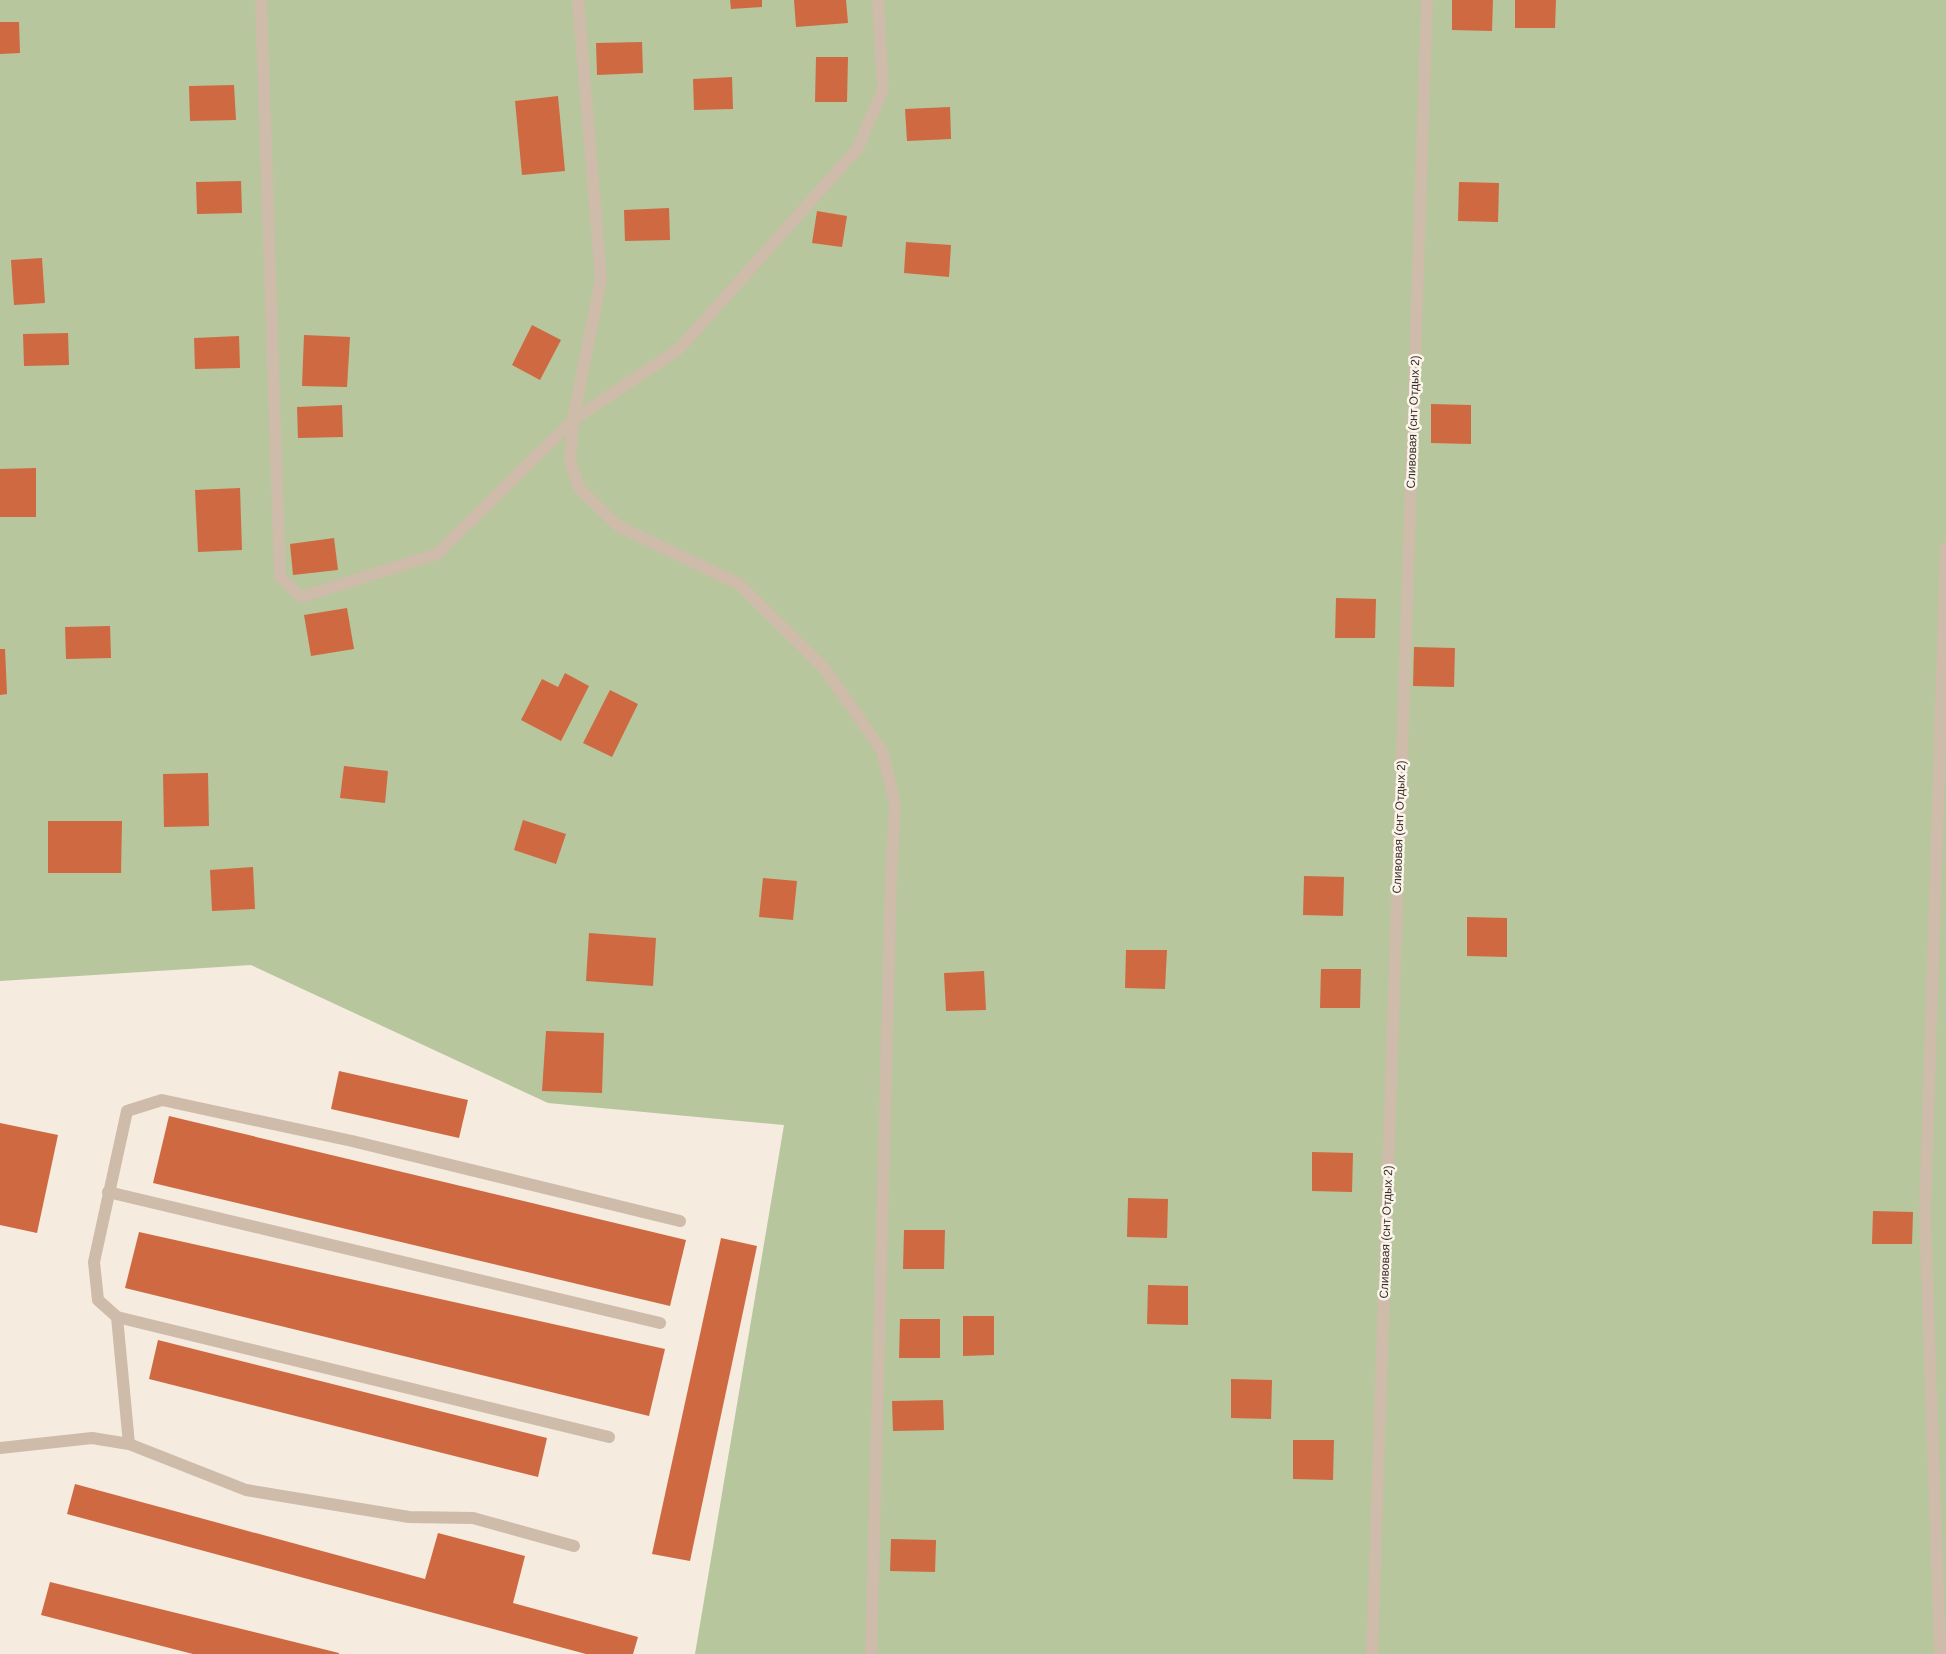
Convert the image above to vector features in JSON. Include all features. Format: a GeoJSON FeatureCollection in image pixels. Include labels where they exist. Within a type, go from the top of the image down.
{"type":"FeatureCollection","features":[{"type":"Feature","properties":{"kind":"lane"},"geometry":{"type":"LineString","coordinates":[[261,0],[280,577],[301,597],[437,554],[573,420],[679,349],[858,148],[883,89],[878,0]]}},
{"type":"Feature","properties":{"kind":"lane"},"geometry":{"type":"LineString","coordinates":[[578,0],[601,279],[573,420],[570,461],[579,488],[618,526],[739,584],[818,662],[882,751],[895,802],[891,878],[871,1654]]}},
{"type":"Feature","properties":{"kind":"lane","name":"Сливовая (снт Отдых 2)"},"geometry":{"type":"LineString","coordinates":[[1372,1654],[1427,0]]}},
{"type":"Feature","properties":{"kind":"lane"},"geometry":{"type":"LineString","coordinates":[[1940,1654],[1925,1214],[1946,548]]}},
{"type":"Feature","properties":{"kind":"lane"},"geometry":{"type":"LineString","coordinates":[[609,1437],[117,1317],[98,1300],[94,1262],[127,1111],[162,1100],[352,1141],[680,1221]]}},
{"type":"Feature","properties":{"kind":"lane"},"geometry":{"type":"LineString","coordinates":[[108,1192],[660,1323]]}},
{"type":"Feature","properties":{"kind":"lane"},"geometry":{"type":"LineString","coordinates":[[117,1317],[129,1444]]}},
{"type":"Feature","properties":{"kind":"lane"},"geometry":{"type":"LineString","coordinates":[[0,1448],[92,1438],[129,1444],[246,1490],[409,1517],[473,1518],[574,1546]]}},
{"type":"Feature","properties":{"kind":"green space"},"geometry":{"type":"Polygon","coordinates":[[[0,0],[1946,0],[1946,1654],[695,1654],[784,1125],[548,1103],[251,965],[0,981],[0,0]]]}},
{"type":"Feature","properties":{"kind":"building"},"geometry":{"type":"Polygon","coordinates":[[[730,0],[762,0],[762,7],[731,9],[730,0]]]}},
{"type":"Feature","properties":{"kind":"building"},"geometry":{"type":"Polygon","coordinates":[[[794,0],[846,0],[848,23],[796,27],[794,0]]]}},
{"type":"Feature","properties":{"kind":"building"},"geometry":{"type":"Polygon","coordinates":[[[1452,0],[1493,0],[1492,31],[1452,30],[1452,0]]]}},
{"type":"Feature","properties":{"kind":"building"},"geometry":{"type":"Polygon","coordinates":[[[1515,0],[1556,0],[1555,28],[1515,28],[1515,0]]]}},
{"type":"Feature","properties":{"kind":"building"},"geometry":{"type":"Polygon","coordinates":[[[0,22],[19,22],[20,53],[0,54],[0,22]]]}},
{"type":"Feature","properties":{"kind":"building"},"geometry":{"type":"Polygon","coordinates":[[[642,42],[643,73],[597,75],[596,43],[642,42]]]}},
{"type":"Feature","properties":{"kind":"building"},"geometry":{"type":"Polygon","coordinates":[[[816,57],[848,57],[847,102],[815,102],[816,57]]]}},
{"type":"Feature","properties":{"kind":"building"},"geometry":{"type":"Polygon","coordinates":[[[732,77],[733,109],[694,110],[693,79],[732,77]]]}},
{"type":"Feature","properties":{"kind":"building"},"geometry":{"type":"Polygon","coordinates":[[[234,85],[236,120],[190,121],[189,86],[234,85]]]}},
{"type":"Feature","properties":{"kind":"building"},"geometry":{"type":"Polygon","coordinates":[[[558,96],[565,171],[522,175],[515,101],[558,96]]]}},
{"type":"Feature","properties":{"kind":"building"},"geometry":{"type":"Polygon","coordinates":[[[950,107],[951,139],[907,141],[905,109],[950,107]]]}},
{"type":"Feature","properties":{"kind":"building"},"geometry":{"type":"Polygon","coordinates":[[[241,181],[242,213],[197,214],[196,182],[241,181]]]}},
{"type":"Feature","properties":{"kind":"building"},"geometry":{"type":"Polygon","coordinates":[[[1459,182],[1499,183],[1498,222],[1458,221],[1459,182]]]}},
{"type":"Feature","properties":{"kind":"building"},"geometry":{"type":"Polygon","coordinates":[[[669,208],[670,240],[625,241],[624,210],[669,208]]]}},
{"type":"Feature","properties":{"kind":"building"},"geometry":{"type":"Polygon","coordinates":[[[817,211],[847,216],[842,247],[812,243],[817,211]]]}},
{"type":"Feature","properties":{"kind":"building"},"geometry":{"type":"Polygon","coordinates":[[[906,242],[951,245],[949,277],[904,273],[906,242]]]}},
{"type":"Feature","properties":{"kind":"building"},"geometry":{"type":"Polygon","coordinates":[[[42,258],[45,303],[14,305],[11,260],[42,258]]]}},
{"type":"Feature","properties":{"kind":"building"},"geometry":{"type":"Polygon","coordinates":[[[532,325],[561,340],[540,380],[512,365],[532,325]]]}},
{"type":"Feature","properties":{"kind":"building"},"geometry":{"type":"Polygon","coordinates":[[[68,333],[69,365],[24,366],[23,334],[68,333]]]}},
{"type":"Feature","properties":{"kind":"building"},"geometry":{"type":"Polygon","coordinates":[[[304,335],[350,337],[347,387],[302,386],[304,335]]]}},
{"type":"Feature","properties":{"kind":"building"},"geometry":{"type":"Polygon","coordinates":[[[239,336],[240,368],[195,369],[194,338],[239,336]]]}},
{"type":"Feature","properties":{"kind":"building"},"geometry":{"type":"Polygon","coordinates":[[[1431,404],[1471,405],[1471,444],[1431,443],[1431,404]]]}},
{"type":"Feature","properties":{"kind":"building"},"geometry":{"type":"Polygon","coordinates":[[[342,405],[343,437],[298,438],[297,407],[342,405]]]}},
{"type":"Feature","properties":{"kind":"building"},"geometry":{"type":"Polygon","coordinates":[[[36,468],[36,517],[0,517],[0,469],[36,468]]]}},
{"type":"Feature","properties":{"kind":"building"},"geometry":{"type":"Polygon","coordinates":[[[240,488],[242,550],[198,552],[195,490],[240,488]]]}},
{"type":"Feature","properties":{"kind":"building"},"geometry":{"type":"Polygon","coordinates":[[[334,538],[338,570],[293,575],[290,544],[334,538]]]}},
{"type":"Feature","properties":{"kind":"building"},"geometry":{"type":"Polygon","coordinates":[[[1336,598],[1376,599],[1375,638],[1335,638],[1336,598]]]}},
{"type":"Feature","properties":{"kind":"building"},"geometry":{"type":"Polygon","coordinates":[[[347,608],[354,649],[311,656],[304,615],[347,608]]]}},
{"type":"Feature","properties":{"kind":"building"},"geometry":{"type":"Polygon","coordinates":[[[110,626],[111,658],[66,659],[65,627],[110,626]]]}},
{"type":"Feature","properties":{"kind":"building"},"geometry":{"type":"Polygon","coordinates":[[[1414,647],[1455,648],[1454,687],[1413,686],[1414,647]]]}},
{"type":"Feature","properties":{"kind":"building"},"geometry":{"type":"Polygon","coordinates":[[[0,649],[5,649],[7,694],[0,695],[0,649]]]}},
{"type":"Feature","properties":{"kind":"building"},"geometry":{"type":"Polygon","coordinates":[[[565,673],[589,686],[561,741],[521,720],[542,679],[558,687],[565,673]]]}},
{"type":"Feature","properties":{"kind":"building"},"geometry":{"type":"Polygon","coordinates":[[[610,690],[638,704],[612,757],[583,743],[610,690]]]}},
{"type":"Feature","properties":{"kind":"building"},"geometry":{"type":"Polygon","coordinates":[[[344,766],[388,771],[385,803],[340,798],[344,766]]]}},
{"type":"Feature","properties":{"kind":"building"},"geometry":{"type":"Polygon","coordinates":[[[208,773],[209,826],[164,827],[163,774],[208,773]]]}},
{"type":"Feature","properties":{"kind":"building"},"geometry":{"type":"Polygon","coordinates":[[[523,820],[566,834],[556,864],[514,850],[523,820]]]}},
{"type":"Feature","properties":{"kind":"building"},"geometry":{"type":"Polygon","coordinates":[[[48,821],[122,821],[121,873],[48,873],[48,821]]]}},
{"type":"Feature","properties":{"kind":"building"},"geometry":{"type":"Polygon","coordinates":[[[253,867],[255,909],[212,911],[210,870],[253,867]]]}},
{"type":"Feature","properties":{"kind":"building"},"geometry":{"type":"Polygon","coordinates":[[[1304,876],[1344,877],[1343,916],[1303,915],[1304,876]]]}},
{"type":"Feature","properties":{"kind":"building"},"geometry":{"type":"Polygon","coordinates":[[[763,878],[797,881],[793,920],[759,917],[763,878]]]}},
{"type":"Feature","properties":{"kind":"building"},"geometry":{"type":"Polygon","coordinates":[[[1467,917],[1507,918],[1507,957],[1467,956],[1467,917]]]}},
{"type":"Feature","properties":{"kind":"building"},"geometry":{"type":"Polygon","coordinates":[[[589,933],[656,938],[653,986],[586,981],[589,933]]]}},
{"type":"Feature","properties":{"kind":"building"},"geometry":{"type":"Polygon","coordinates":[[[1126,950],[1167,950],[1165,989],[1125,988],[1126,950]]]}},
{"type":"Feature","properties":{"kind":"building"},"geometry":{"type":"Polygon","coordinates":[[[1321,969],[1361,969],[1360,1008],[1320,1008],[1321,969]]]}},
{"type":"Feature","properties":{"kind":"building"},"geometry":{"type":"Polygon","coordinates":[[[984,971],[986,1010],[946,1011],[944,973],[984,971]]]}},
{"type":"Feature","properties":{"kind":"building"},"geometry":{"type":"Polygon","coordinates":[[[546,1031],[604,1033],[602,1093],[542,1091],[546,1031]]]}},
{"type":"Feature","properties":{"kind":"building"},"geometry":{"type":"Polygon","coordinates":[[[339,1071],[468,1100],[459,1138],[331,1109],[339,1071]]]}},
{"type":"Feature","properties":{"kind":"building"},"geometry":{"type":"Polygon","coordinates":[[[169,1116],[686,1240],[670,1306],[153,1183],[169,1116]]]}},
{"type":"Feature","properties":{"kind":"building"},"geometry":{"type":"Polygon","coordinates":[[[0,1123],[58,1135],[37,1233],[0,1225],[0,1123]]]}},
{"type":"Feature","properties":{"kind":"building"},"geometry":{"type":"Polygon","coordinates":[[[1312,1152],[1353,1153],[1352,1192],[1312,1191],[1312,1152]]]}},
{"type":"Feature","properties":{"kind":"building"},"geometry":{"type":"Polygon","coordinates":[[[1128,1198],[1168,1199],[1167,1238],[1127,1237],[1128,1198]]]}},
{"type":"Feature","properties":{"kind":"building"},"geometry":{"type":"Polygon","coordinates":[[[1873,1211],[1913,1212],[1912,1244],[1872,1244],[1873,1211]]]}},
{"type":"Feature","properties":{"kind":"building"},"geometry":{"type":"Polygon","coordinates":[[[904,1230],[945,1230],[944,1269],[903,1269],[904,1230]]]}},
{"type":"Feature","properties":{"kind":"building"},"geometry":{"type":"Polygon","coordinates":[[[139,1232],[665,1349],[649,1416],[125,1288],[139,1232]]]}},
{"type":"Feature","properties":{"kind":"building"},"geometry":{"type":"Polygon","coordinates":[[[721,1238],[757,1246],[690,1561],[652,1554],[721,1238]]]}},
{"type":"Feature","properties":{"kind":"building"},"geometry":{"type":"Polygon","coordinates":[[[1148,1285],[1188,1286],[1188,1325],[1147,1324],[1148,1285]]]}},
{"type":"Feature","properties":{"kind":"building"},"geometry":{"type":"Polygon","coordinates":[[[963,1316],[994,1316],[994,1355],[963,1356],[963,1316]]]}},
{"type":"Feature","properties":{"kind":"building"},"geometry":{"type":"Polygon","coordinates":[[[900,1319],[940,1319],[940,1358],[899,1358],[900,1319]]]}},
{"type":"Feature","properties":{"kind":"building"},"geometry":{"type":"Polygon","coordinates":[[[158,1340],[547,1438],[538,1477],[149,1379],[158,1340]]]}},
{"type":"Feature","properties":{"kind":"building"},"geometry":{"type":"Polygon","coordinates":[[[1231,1379],[1272,1380],[1271,1419],[1231,1418],[1231,1379]]]}},
{"type":"Feature","properties":{"kind":"building"},"geometry":{"type":"Polygon","coordinates":[[[943,1400],[944,1430],[893,1431],[892,1401],[943,1400]]]}},
{"type":"Feature","properties":{"kind":"building"},"geometry":{"type":"Polygon","coordinates":[[[1293,1440],[1334,1440],[1333,1480],[1293,1479],[1293,1440]]]}},
{"type":"Feature","properties":{"kind":"building"},"geometry":{"type":"Polygon","coordinates":[[[75,1484],[425,1579],[438,1533],[525,1556],[513,1603],[638,1637],[633,1654],[586,1654],[67,1514],[75,1484]]]}},
{"type":"Feature","properties":{"kind":"building"},"geometry":{"type":"Polygon","coordinates":[[[891,1539],[936,1540],[935,1572],[890,1571],[891,1539]]]}},
{"type":"Feature","properties":{"kind":"building"},"geometry":{"type":"Polygon","coordinates":[[[50,1582],[339,1654],[193,1654],[41,1615],[50,1582]]]}}]}
